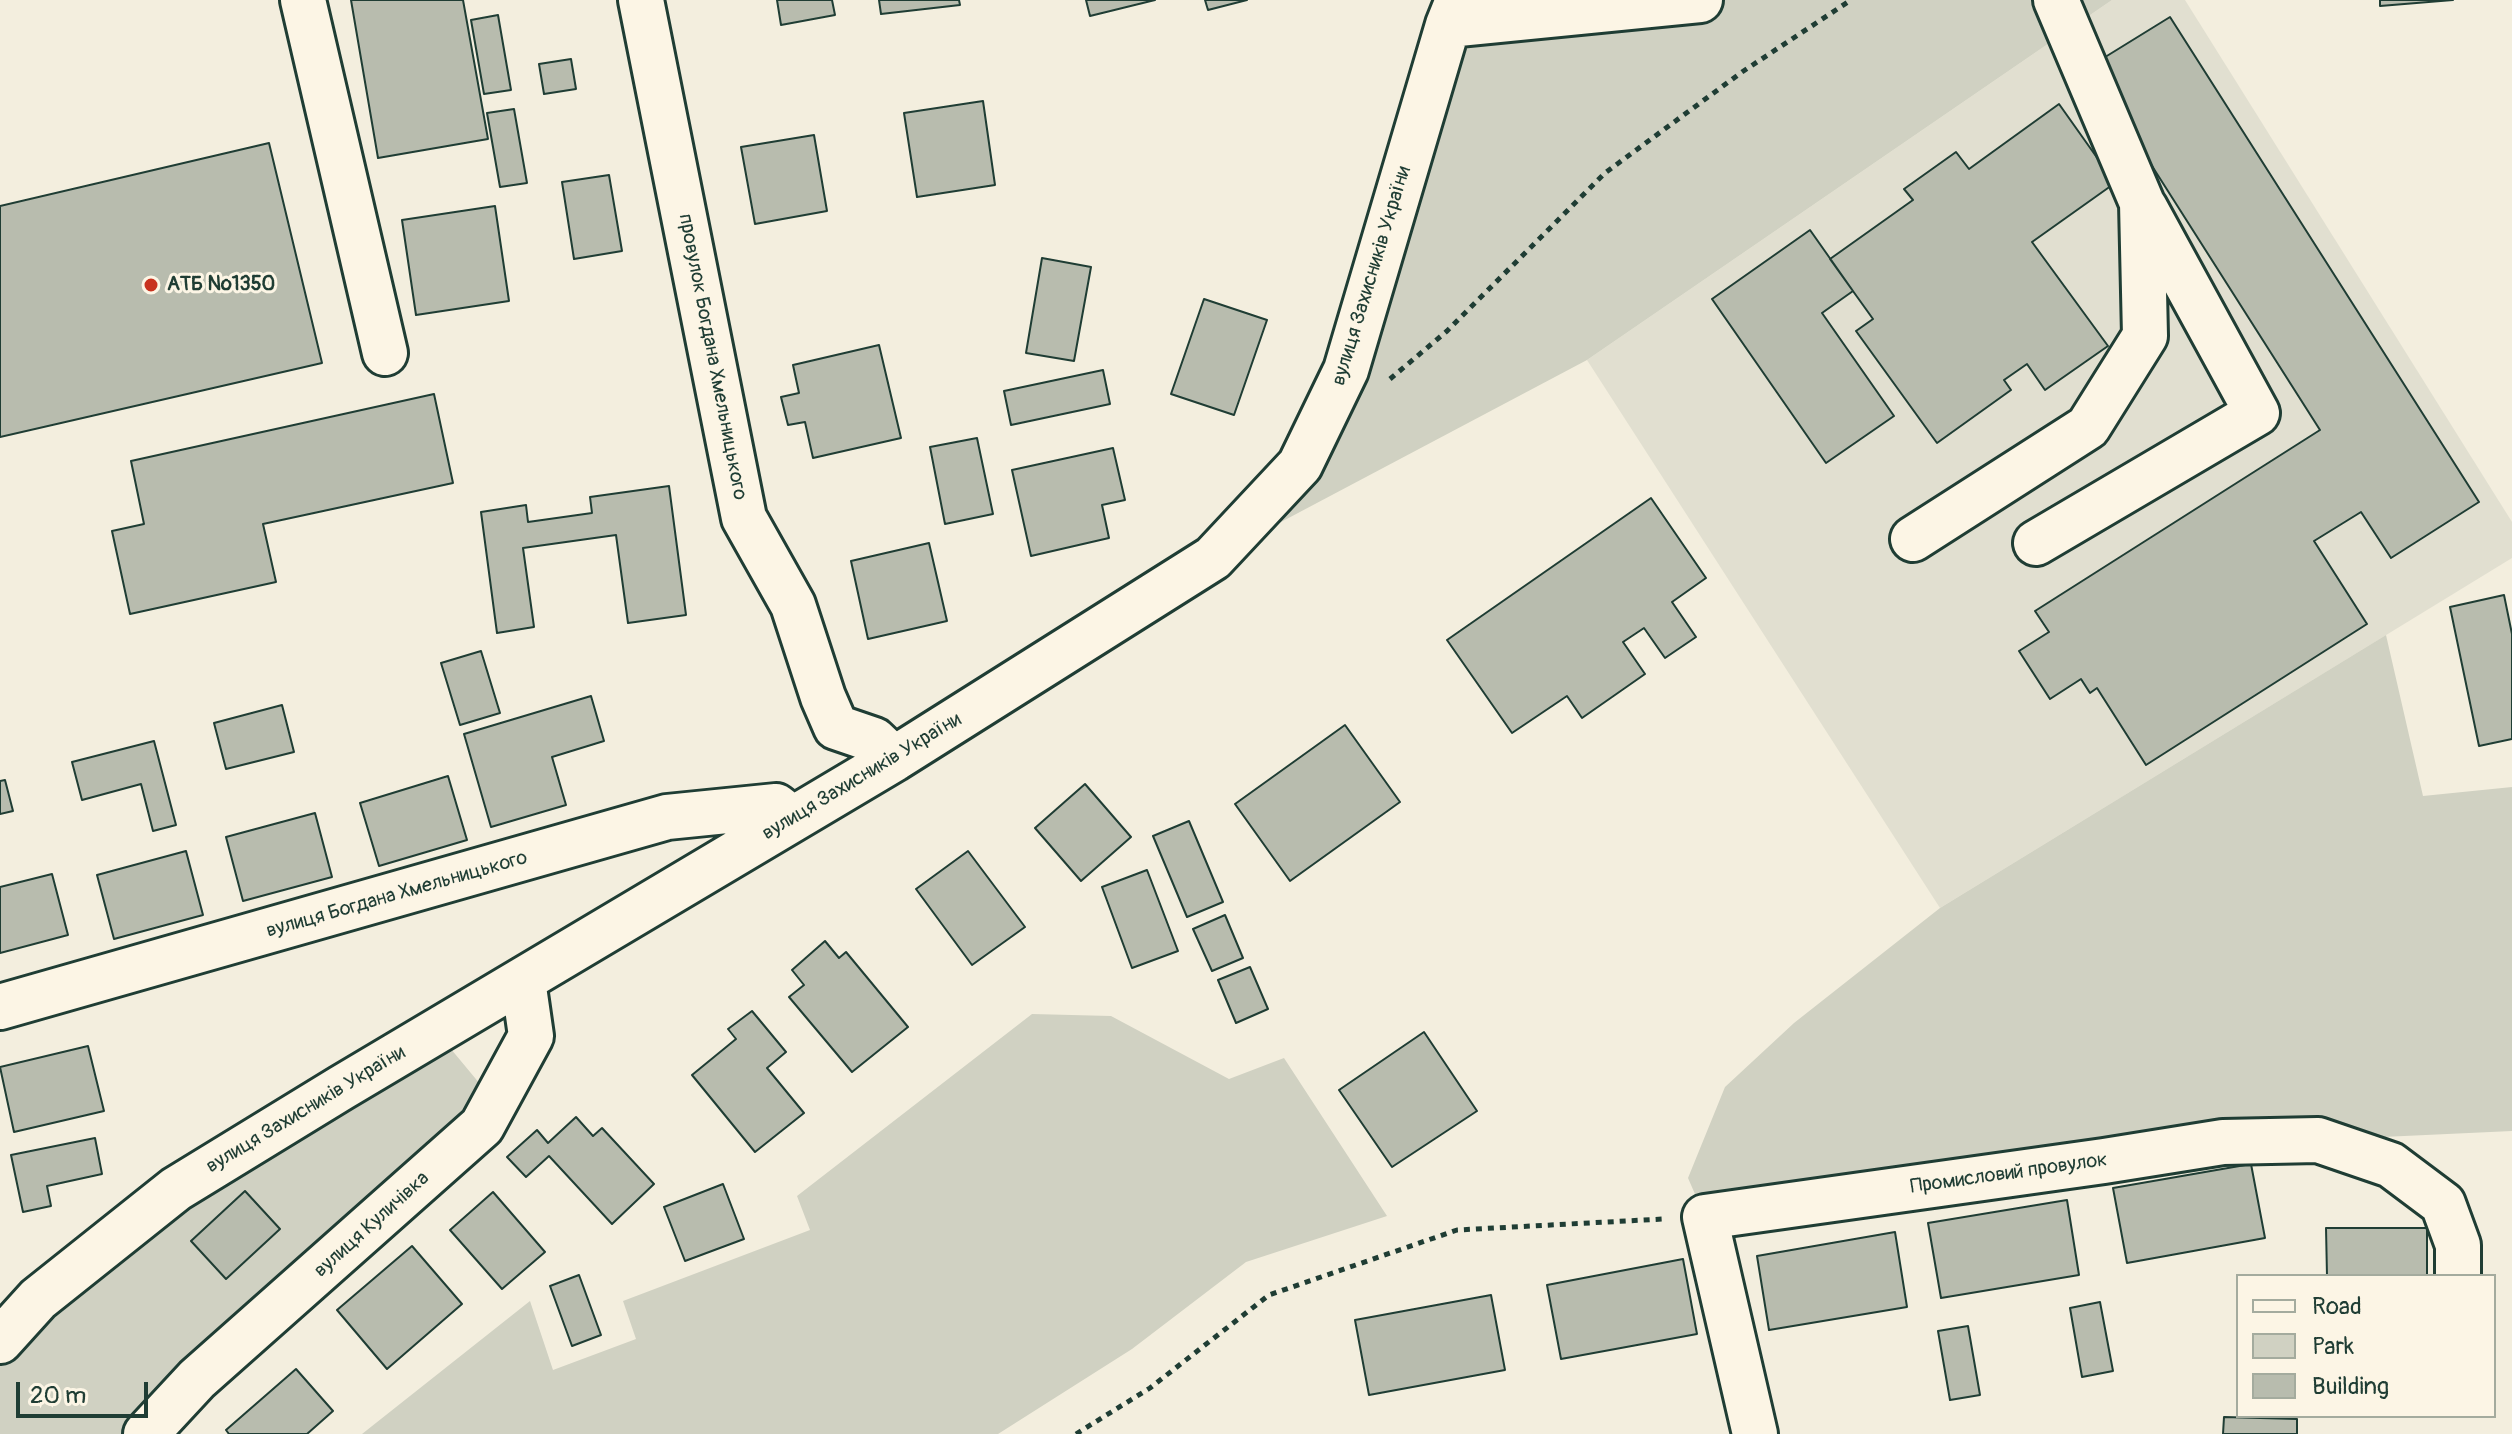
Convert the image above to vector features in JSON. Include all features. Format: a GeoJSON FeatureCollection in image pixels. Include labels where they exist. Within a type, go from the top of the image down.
{"type":"FeatureCollection","features":[{"type":"Feature","properties":{"kind":"street"},"geometry":{"type":"LineString","coordinates":[[303,0],[385,353]]}},
{"type":"Feature","properties":{"kind":"street","name":"провулок Богдана Хмельницького"},"geometry":{"type":"LineString","coordinates":[[641,0],[744,518],[793,605],[836,727],[874,740],[894,759]]}},
{"type":"Feature","properties":{"kind":"street"},"geometry":{"type":"LineString","coordinates":[[1453,13],[1700,0]]}},
{"type":"Feature","properties":{"kind":"street"},"geometry":{"type":"LineString","coordinates":[[2036,543],[2257,413],[2142,203],[2056,0]]}},
{"type":"Feature","properties":{"kind":"street","name":"вулиця Захисників України"},"geometry":{"type":"LineString","coordinates":[[0,1341],[38,1299],[176,1189],[894,759],[1213,558],[1300,465],[1346,370],[1453,13]]}},
{"type":"Feature","properties":{"kind":"street"},"geometry":{"type":"LineString","coordinates":[[1913,539],[2088,427],[2145,336],[2142,203]]}},
{"type":"Feature","properties":{"kind":"street","name":"вулиця Богдана Хмельницького"},"geometry":{"type":"LineString","coordinates":[[0,1007],[667,817],[776,806],[793,819]]}},
{"type":"Feature","properties":{"kind":"street","name":"вулиця Куличівка"},"geometry":{"type":"LineString","coordinates":[[146,1434],[197,1379],[482,1126],[531,1036],[523,980]]}},
{"type":"Feature","properties":{"kind":"street","name":"Промисловий провулок"},"geometry":{"type":"LineString","coordinates":[[1705,1217],[2223,1142],[2318,1140],[2391,1165],[2443,1204],[2458,1245],[2458,1274]]}},
{"type":"Feature","properties":{"kind":"street"},"geometry":{"type":"LineString","coordinates":[[1705,1217],[1755,1434]]}},
{"type":"Feature","properties":{"kind":"path"},"geometry":{"type":"LineString","coordinates":[[1379,389],[1447,331],[1605,173],[1742,72],[1851,0]]}},
{"type":"Feature","properties":{"kind":"path"},"geometry":{"type":"LineString","coordinates":[[1076,1434],[1150,1388],[1269,1295],[1457,1230],[1705,1217]]}},
{"type":"Feature","properties":{"kind":"shaded area"},"geometry":{"type":"Polygon","coordinates":[[[2112,0],[2185,0],[2512,522],[2512,558],[1940,908],[1587,360],[2112,0]]]}},
{"type":"Feature","properties":{"kind":"green space"},"geometry":{"type":"Polygon","coordinates":[[[1700,0],[2112,0],[1587,360],[1213,558],[1300,465],[1448,25],[1700,0]]]}},
{"type":"Feature","properties":{"kind":"green space"},"geometry":{"type":"Polygon","coordinates":[[[2386,635],[2423,796],[2512,787],[2512,1131],[2318,1140],[1705,1217],[1688,1178],[1725,1087],[1794,1023],[1940,908],[2386,635]]]}},
{"type":"Feature","properties":{"kind":"green space"},"geometry":{"type":"Polygon","coordinates":[[[1032,1014],[1111,1016],[1229,1079],[1284,1058],[1387,1216],[1246,1262],[1132,1349],[998,1434],[362,1434],[530,1301],[553,1370],[636,1339],[623,1301],[810,1230],[797,1196],[1032,1014]]]}},
{"type":"Feature","properties":{"kind":"green space"},"geometry":{"type":"Polygon","coordinates":[[[436,1031],[480,1084],[482,1126],[156,1434],[0,1434],[0,1341],[436,1031]]]}},
{"type":"Feature","properties":{"kind":"building"},"geometry":{"type":"Polygon","coordinates":[[[351,0],[463,0],[488,139],[378,158],[351,0]]]}},
{"type":"Feature","properties":{"kind":"building"},"geometry":{"type":"Polygon","coordinates":[[[777,0],[832,0],[835,15],[781,25],[777,0]]]}},
{"type":"Feature","properties":{"kind":"building"},"geometry":{"type":"Polygon","coordinates":[[[879,0],[959,0],[960,5],[881,14],[879,0]]]}},
{"type":"Feature","properties":{"kind":"building"},"geometry":{"type":"Polygon","coordinates":[[[1086,0],[1155,0],[1090,16],[1086,0]]]}},
{"type":"Feature","properties":{"kind":"building"},"geometry":{"type":"Polygon","coordinates":[[[1205,0],[1247,0],[1208,10],[1205,0]]]}},
{"type":"Feature","properties":{"kind":"building"},"geometry":{"type":"Polygon","coordinates":[[[2380,0],[2453,0],[2380,6],[2380,0]]]}},
{"type":"Feature","properties":{"kind":"building"},"geometry":{"type":"Polygon","coordinates":[[[498,15],[511,90],[484,94],[471,20],[498,15]]]}},
{"type":"Feature","properties":{"kind":"building"},"geometry":{"type":"Polygon","coordinates":[[[2170,17],[2479,502],[2391,558],[2361,512],[2314,541],[2367,624],[2146,765],[2097,688],[2090,693],[2081,679],[2050,699],[2019,651],[2049,632],[2035,611],[2320,430],[2089,67],[2170,17]]]}},
{"type":"Feature","properties":{"kind":"building"},"geometry":{"type":"Polygon","coordinates":[[[571,59],[576,89],[544,94],[539,64],[571,59]]]}},
{"type":"Feature","properties":{"kind":"building"},"geometry":{"type":"Polygon","coordinates":[[[983,101],[995,185],[917,197],[904,113],[983,101]]]}},
{"type":"Feature","properties":{"kind":"building"},"geometry":{"type":"Polygon","coordinates":[[[2059,104],[2115,183],[2032,242],[2108,346],[2045,390],[2027,364],[2004,380],[2011,390],[1937,443],[1856,331],[1873,319],[1830,259],[1913,200],[1904,189],[1956,152],[1969,169],[2059,104]]]}},
{"type":"Feature","properties":{"kind":"building"},"geometry":{"type":"Polygon","coordinates":[[[514,109],[527,183],[500,187],[487,113],[514,109]]]}},
{"type":"Feature","properties":{"kind":"building"},"geometry":{"type":"Polygon","coordinates":[[[814,135],[827,211],[755,224],[741,147],[814,135]]]}},
{"type":"Feature","properties":{"kind":"building","name":"АТБ №1350"},"geometry":{"type":"Polygon","coordinates":[[[269,143],[322,363],[0,437],[0,206],[269,143]]]}},
{"type":"Feature","properties":{"kind":"building"},"geometry":{"type":"Polygon","coordinates":[[[609,175],[622,251],[574,259],[562,182],[609,175]]]}},
{"type":"Feature","properties":{"kind":"building"},"geometry":{"type":"Polygon","coordinates":[[[495,206],[509,301],[416,315],[402,220],[495,206]]]}},
{"type":"Feature","properties":{"kind":"building"},"geometry":{"type":"Polygon","coordinates":[[[1810,230],[1853,291],[1822,313],[1894,416],[1826,463],[1712,299],[1810,230]]]}},
{"type":"Feature","properties":{"kind":"building"},"geometry":{"type":"Polygon","coordinates":[[[1042,258],[1091,267],[1074,361],[1026,353],[1042,258]]]}},
{"type":"Feature","properties":{"kind":"building"},"geometry":{"type":"Polygon","coordinates":[[[1204,299],[1267,320],[1234,415],[1171,394],[1204,299]]]}},
{"type":"Feature","properties":{"kind":"building"},"geometry":{"type":"Polygon","coordinates":[[[879,345],[901,438],[813,458],[805,422],[788,425],[781,397],[799,393],[793,365],[879,345]]]}},
{"type":"Feature","properties":{"kind":"building"},"geometry":{"type":"Polygon","coordinates":[[[1103,370],[1110,404],[1011,425],[1004,391],[1103,370]]]}},
{"type":"Feature","properties":{"kind":"building"},"geometry":{"type":"Polygon","coordinates":[[[434,394],[453,483],[263,524],[276,582],[130,614],[112,531],[144,524],[131,461],[434,394]]]}},
{"type":"Feature","properties":{"kind":"building"},"geometry":{"type":"Polygon","coordinates":[[[977,438],[993,514],[945,524],[930,447],[977,438]]]}},
{"type":"Feature","properties":{"kind":"building"},"geometry":{"type":"Polygon","coordinates":[[[1113,448],[1125,500],[1102,505],[1109,538],[1031,556],[1012,470],[1113,448]]]}},
{"type":"Feature","properties":{"kind":"building"},"geometry":{"type":"Polygon","coordinates":[[[669,486],[686,615],[628,623],[616,535],[523,548],[534,627],[497,633],[481,512],[526,505],[528,522],[592,513],[590,497],[669,486]]]}},
{"type":"Feature","properties":{"kind":"building"},"geometry":{"type":"Polygon","coordinates":[[[1651,498],[1706,578],[1672,602],[1696,637],[1665,658],[1644,628],[1623,642],[1645,674],[1582,718],[1567,696],[1512,733],[1447,640],[1651,498]]]}},
{"type":"Feature","properties":{"kind":"building"},"geometry":{"type":"Polygon","coordinates":[[[929,543],[947,621],[868,639],[851,561],[929,543]]]}},
{"type":"Feature","properties":{"kind":"building"},"geometry":{"type":"Polygon","coordinates":[[[2504,595],[2512,634],[2512,739],[2479,746],[2450,607],[2504,595]]]}},
{"type":"Feature","properties":{"kind":"building"},"geometry":{"type":"Polygon","coordinates":[[[481,651],[500,713],[460,725],[441,663],[481,651]]]}},
{"type":"Feature","properties":{"kind":"building"},"geometry":{"type":"Polygon","coordinates":[[[591,696],[604,741],[552,757],[566,805],[491,827],[464,734],[591,696]]]}},
{"type":"Feature","properties":{"kind":"building"},"geometry":{"type":"Polygon","coordinates":[[[282,705],[294,752],[226,769],[214,723],[282,705]]]}},
{"type":"Feature","properties":{"kind":"building"},"geometry":{"type":"Polygon","coordinates":[[[1345,725],[1400,802],[1290,881],[1235,804],[1345,725]]]}},
{"type":"Feature","properties":{"kind":"building"},"geometry":{"type":"Polygon","coordinates":[[[154,741],[176,825],[153,831],[141,784],[82,800],[72,762],[154,741]]]}},
{"type":"Feature","properties":{"kind":"building"},"geometry":{"type":"Polygon","coordinates":[[[448,776],[467,840],[379,866],[360,803],[448,776]]]}},
{"type":"Feature","properties":{"kind":"building"},"geometry":{"type":"Polygon","coordinates":[[[5,780],[13,811],[0,814],[0,781],[5,780]]]}},
{"type":"Feature","properties":{"kind":"building"},"geometry":{"type":"Polygon","coordinates":[[[1085,784],[1131,837],[1081,881],[1035,828],[1085,784]]]}},
{"type":"Feature","properties":{"kind":"building"},"geometry":{"type":"Polygon","coordinates":[[[315,813],[332,877],[243,901],[226,837],[315,813]]]}},
{"type":"Feature","properties":{"kind":"building"},"geometry":{"type":"Polygon","coordinates":[[[1189,821],[1223,902],[1187,917],[1153,836],[1189,821]]]}},
{"type":"Feature","properties":{"kind":"building"},"geometry":{"type":"Polygon","coordinates":[[[186,851],[203,915],[114,939],[97,875],[186,851]]]}},
{"type":"Feature","properties":{"kind":"building"},"geometry":{"type":"Polygon","coordinates":[[[968,851],[1025,927],[972,965],[916,889],[968,851]]]}},
{"type":"Feature","properties":{"kind":"building"},"geometry":{"type":"Polygon","coordinates":[[[1147,870],[1178,951],[1132,968],[1102,887],[1147,870]]]}},
{"type":"Feature","properties":{"kind":"building"},"geometry":{"type":"Polygon","coordinates":[[[52,874],[68,935],[0,953],[0,887],[52,874]]]}},
{"type":"Feature","properties":{"kind":"building"},"geometry":{"type":"Polygon","coordinates":[[[1225,915],[1243,958],[1212,971],[1193,929],[1225,915]]]}},
{"type":"Feature","properties":{"kind":"building"},"geometry":{"type":"Polygon","coordinates":[[[825,941],[839,958],[846,952],[908,1027],[852,1072],[789,997],[804,985],[792,970],[825,941]]]}},
{"type":"Feature","properties":{"kind":"building"},"geometry":{"type":"Polygon","coordinates":[[[1250,967],[1268,1009],[1236,1023],[1218,980],[1250,967]]]}},
{"type":"Feature","properties":{"kind":"building"},"geometry":{"type":"Polygon","coordinates":[[[752,1011],[786,1052],[767,1068],[804,1113],[755,1152],[692,1075],[736,1039],[728,1029],[752,1011]]]}},
{"type":"Feature","properties":{"kind":"building"},"geometry":{"type":"Polygon","coordinates":[[[1424,1032],[1477,1111],[1392,1167],[1339,1090],[1424,1032]]]}},
{"type":"Feature","properties":{"kind":"building"},"geometry":{"type":"Polygon","coordinates":[[[88,1046],[104,1111],[14,1132],[0,1067],[88,1046]]]}},
{"type":"Feature","properties":{"kind":"building"},"geometry":{"type":"Polygon","coordinates":[[[576,1117],[593,1136],[602,1128],[654,1184],[612,1224],[549,1156],[526,1177],[507,1157],[537,1130],[548,1143],[576,1117]]]}},
{"type":"Feature","properties":{"kind":"building"},"geometry":{"type":"Polygon","coordinates":[[[95,1138],[102,1174],[47,1186],[51,1206],[23,1212],[11,1155],[95,1138]]]}},
{"type":"Feature","properties":{"kind":"building"},"geometry":{"type":"Polygon","coordinates":[[[2251,1164],[2265,1238],[2127,1263],[2113,1188],[2251,1164]]]}},
{"type":"Feature","properties":{"kind":"building"},"geometry":{"type":"Polygon","coordinates":[[[723,1184],[744,1239],[685,1261],[664,1207],[723,1184]]]}},
{"type":"Feature","properties":{"kind":"building"},"geometry":{"type":"Polygon","coordinates":[[[245,1191],[280,1229],[226,1279],[191,1241],[245,1191]]]}},
{"type":"Feature","properties":{"kind":"building"},"geometry":{"type":"Polygon","coordinates":[[[493,1192],[545,1252],[502,1289],[450,1230],[493,1192]]]}},
{"type":"Feature","properties":{"kind":"building"},"geometry":{"type":"Polygon","coordinates":[[[2067,1200],[2079,1275],[1941,1298],[1928,1223],[2067,1200]]]}},
{"type":"Feature","properties":{"kind":"building"},"geometry":{"type":"Polygon","coordinates":[[[2326,1228],[2427,1228],[2427,1274],[2327,1274],[2326,1228]]]}},
{"type":"Feature","properties":{"kind":"building"},"geometry":{"type":"Polygon","coordinates":[[[1895,1232],[1907,1307],[1769,1330],[1757,1256],[1895,1232]]]}},
{"type":"Feature","properties":{"kind":"building"},"geometry":{"type":"Polygon","coordinates":[[[412,1246],[462,1304],[387,1369],[337,1310],[412,1246]]]}},
{"type":"Feature","properties":{"kind":"building"},"geometry":{"type":"Polygon","coordinates":[[[1683,1259],[1697,1334],[1561,1359],[1547,1285],[1683,1259]]]}},
{"type":"Feature","properties":{"kind":"building"},"geometry":{"type":"Polygon","coordinates":[[[579,1275],[601,1335],[572,1346],[550,1286],[579,1275]]]}},
{"type":"Feature","properties":{"kind":"building"},"geometry":{"type":"Polygon","coordinates":[[[1491,1295],[1505,1370],[1369,1395],[1355,1320],[1491,1295]]]}},
{"type":"Feature","properties":{"kind":"building"},"geometry":{"type":"Polygon","coordinates":[[[2100,1302],[2113,1371],[2082,1377],[2070,1308],[2100,1302]]]}},
{"type":"Feature","properties":{"kind":"building"},"geometry":{"type":"Polygon","coordinates":[[[1968,1326],[1980,1395],[1950,1400],[1938,1331],[1968,1326]]]}},
{"type":"Feature","properties":{"kind":"building"},"geometry":{"type":"Polygon","coordinates":[[[296,1369],[333,1411],[307,1434],[229,1434],[226,1430],[296,1369]]]}},
{"type":"Feature","properties":{"kind":"building"},"geometry":{"type":"Polygon","coordinates":[[[2224,1417],[2297,1419],[2297,1434],[2223,1434],[2224,1417]]]}},
{"type":"Feature","properties":{"kind":"place","name":"АТБ №1350"},"geometry":{"type":"Point","coordinates":[151,285]}}]}
